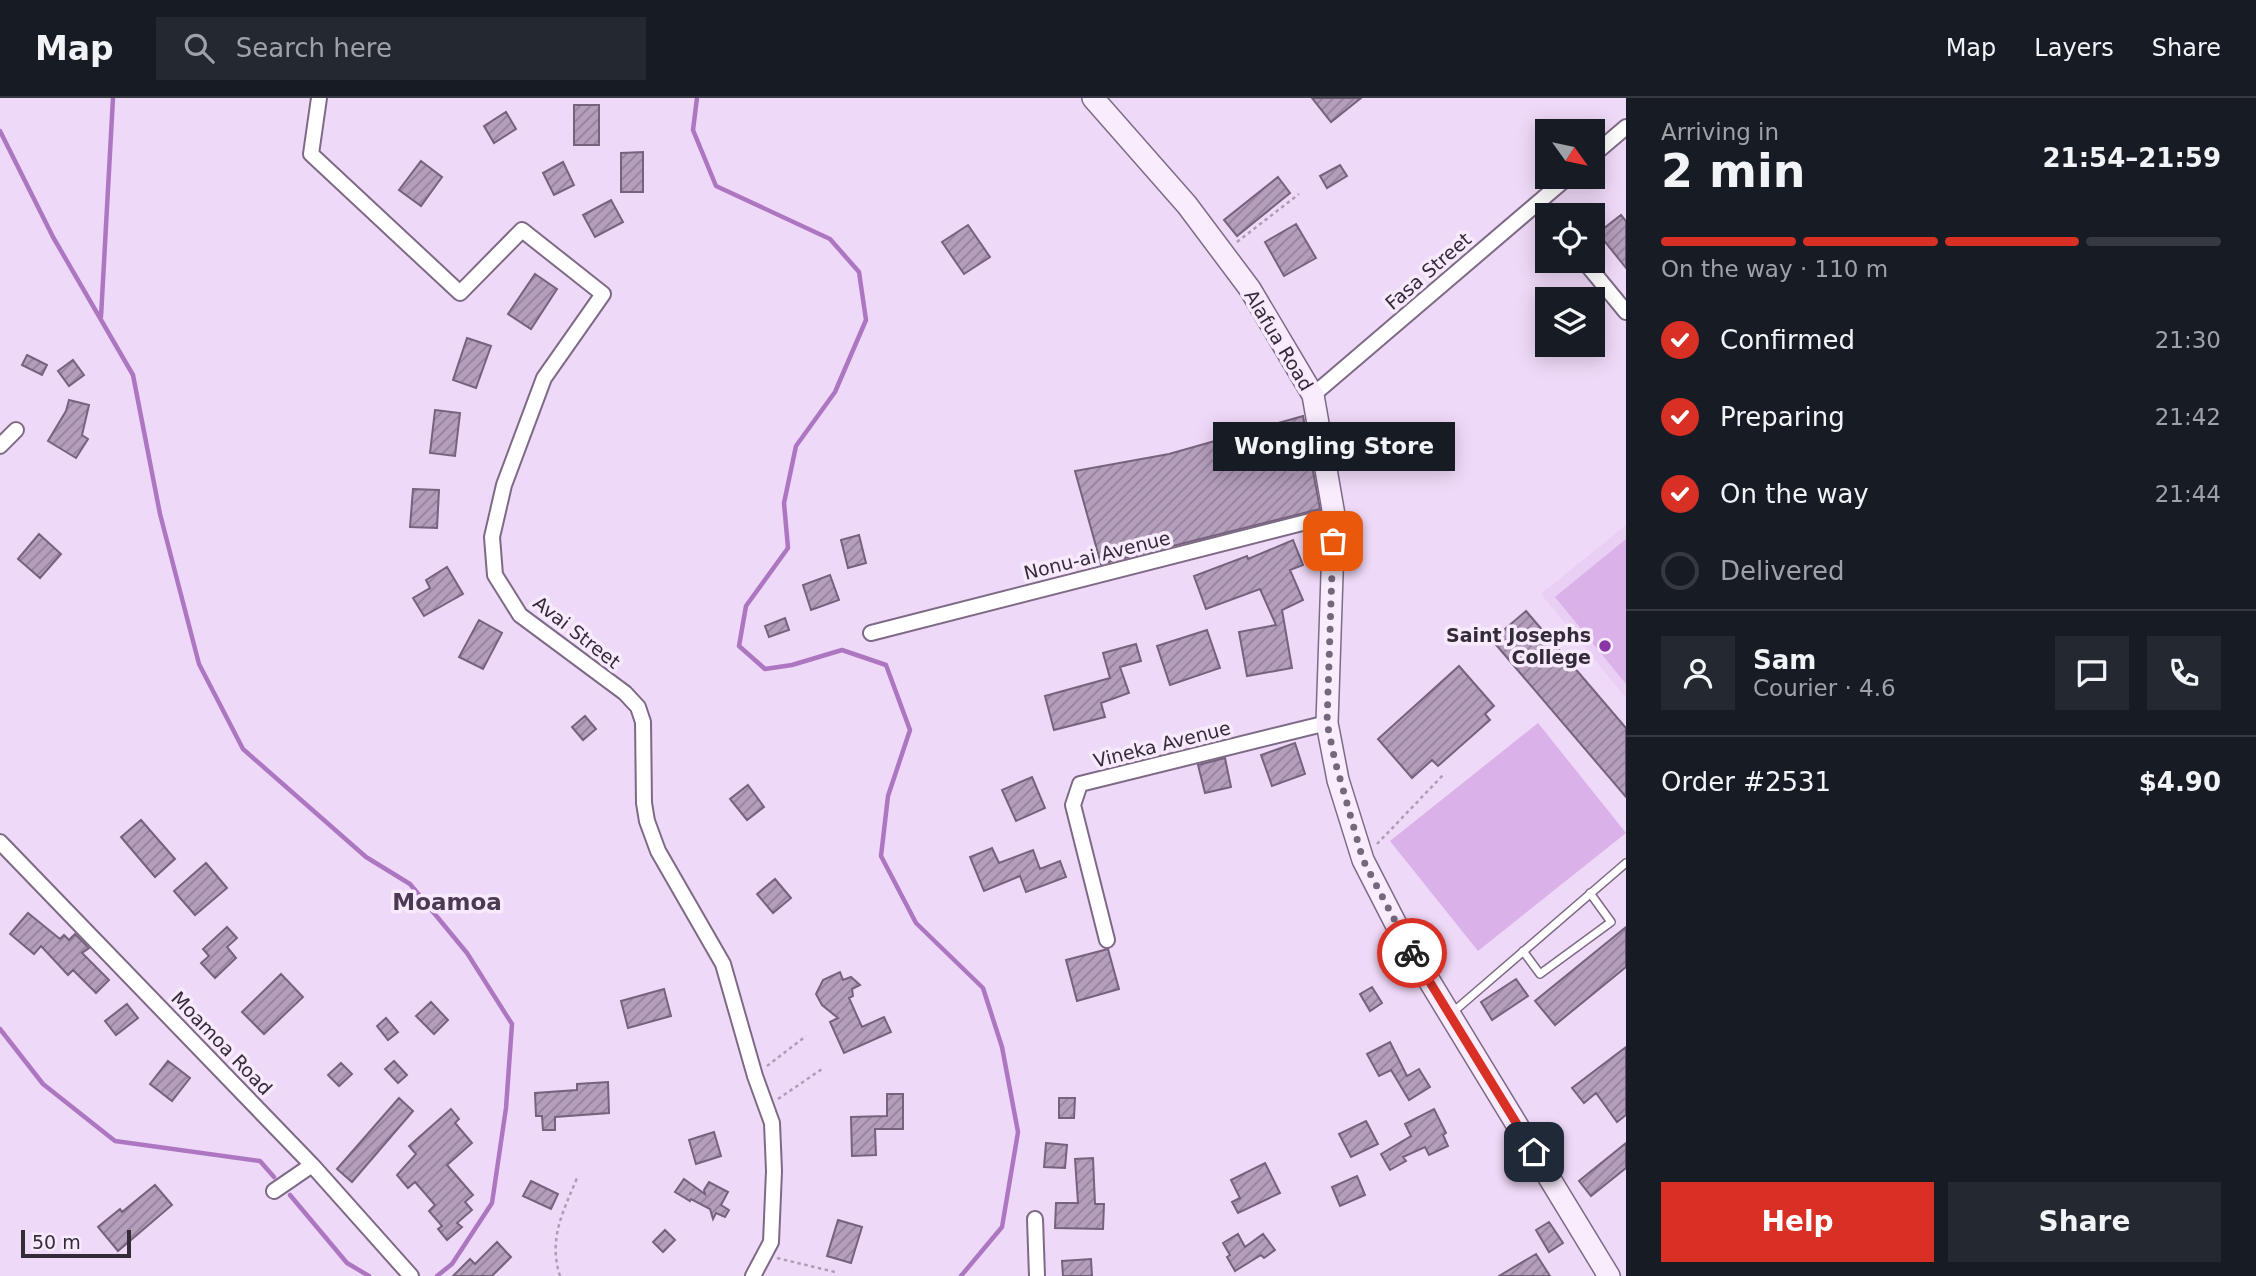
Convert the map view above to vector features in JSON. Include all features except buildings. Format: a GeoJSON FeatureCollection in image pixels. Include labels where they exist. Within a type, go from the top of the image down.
{"type":"FeatureCollection","features":[{"type":"Feature","properties":{"kind":"street","name":"Avai Street"},"geometry":{"type":"LineString","coordinates":[[319,98],[310,154],[460,293],[522,230],[603,294],[544,378],[504,485],[492,537],[495,575],[520,615],[625,693],[638,707],[643,722],[644,803],[647,821],[658,851],[723,964],[755,1076],[772,1123],[774,1171],[771,1242],[753,1276]]}},
{"type":"Feature","properties":{"kind":"street","name":"Alafua Road"},"geometry":{"type":"LineString","coordinates":[[1093,98],[1187,205],[1250,289],[1312,395],[1334,515],[1327,723],[1338,780],[1363,860],[1402,936],[1609,1276]]}},
{"type":"Feature","properties":{"kind":"street"},"geometry":{"type":"LineString","coordinates":[[1605,145],[1626,127]]}},
{"type":"Feature","properties":{"kind":"street","name":"Fasa Street"},"geometry":{"type":"LineString","coordinates":[[1537,203],[1554,189]]}},
{"type":"Feature","properties":{"kind":"street","name":"Fasa Street"},"geometry":{"type":"LineString","coordinates":[[1312,395],[1535,205]]}},
{"type":"Feature","properties":{"kind":"street"},"geometry":{"type":"LineString","coordinates":[[1594,273],[1626,312]]}},
{"type":"Feature","properties":{"kind":"street"},"geometry":{"type":"LineString","coordinates":[[0,446],[16,430]]}},
{"type":"Feature","properties":{"kind":"street","name":"Nonu-ai Avenue"},"geometry":{"type":"LineString","coordinates":[[871,633],[1334,515]]}},
{"type":"Feature","properties":{"kind":"street","name":"Vineka Avenue"},"geometry":{"type":"LineString","coordinates":[[1107,940],[1073,805],[1080,784],[1327,723]]}},
{"type":"Feature","properties":{"kind":"street","name":"Moamoa Road"},"geometry":{"type":"LineString","coordinates":[[0,842],[312,1165],[410,1274]]}},
{"type":"Feature","properties":{"kind":"street"},"geometry":{"type":"LineString","coordinates":[[274,1191],[312,1165]]}},
{"type":"Feature","properties":{"kind":"street"},"geometry":{"type":"LineString","coordinates":[[1035,1219],[1037,1276]]}},
{"type":"Feature","properties":{"kind":"lane"},"geometry":{"type":"LineString","coordinates":[[1449,1014],[1626,863]]}},
{"type":"Feature","properties":{"kind":"lane"},"geometry":{"type":"LineString","coordinates":[[1523,951],[1540,974],[1611,922],[1590,893]]}},
{"type":"Feature","properties":{"kind":"path"},"geometry":{"type":"LineString","coordinates":[[1223,253],[1299,194]]}},
{"type":"Feature","properties":{"kind":"path"},"geometry":{"type":"LineString","coordinates":[[1286,474],[1325,465]]}},
{"type":"Feature","properties":{"kind":"path"},"geometry":{"type":"LineString","coordinates":[[1363,860],[1444,774]]}},
{"type":"Feature","properties":{"kind":"path"},"geometry":{"type":"LineString","coordinates":[[755,1076],[806,1036]]}},
{"type":"Feature","properties":{"kind":"path"},"geometry":{"type":"LineString","coordinates":[[767,1106],[822,1069]]}},
{"type":"Feature","properties":{"kind":"path"},"geometry":{"type":"LineString","coordinates":[[559,1276],[556,1265],[557,1227],[577,1178]]}},
{"type":"Feature","properties":{"kind":"path"},"geometry":{"type":"LineString","coordinates":[[763,1255],[835,1272]]}},
{"type":"Feature","properties":{"kind":"shaded area","name":"Saint Josephs College"},"geometry":{"type":"Polygon","coordinates":[[[1626,525],[1626,698],[1541,594],[1626,525]]]}},
{"type":"Feature","properties":{"kind":"shaded area","name":"Saint Josephs College"},"geometry":{"type":"Polygon","coordinates":[[[1626,539],[1626,684],[1555,597],[1626,539]]]}},
{"type":"Feature","properties":{"kind":"shaded area"},"geometry":{"type":"Polygon","coordinates":[[[1538,723],[1626,833],[1478,951],[1390,841],[1538,723]]]}},
{"type":"Feature","properties":{"kind":"waterway"},"geometry":{"type":"LineString","coordinates":[[101,317],[113,98]]}},
{"type":"Feature","properties":{"kind":"waterway"},"geometry":{"type":"LineString","coordinates":[[697,98],[693,130],[716,186],[830,239],[859,272],[866,320],[835,392],[796,446],[784,503],[788,548],[746,606],[739,646],[765,669],[792,665],[842,650],[886,665],[910,730],[888,796],[881,856],[916,923],[983,988],[1002,1047],[1018,1132],[1002,1227],[961,1276]]}},
{"type":"Feature","properties":{"kind":"waterway"},"geometry":{"type":"LineString","coordinates":[[0,131],[53,237],[133,375],[160,514],[199,664],[243,749],[366,857],[410,884],[467,953],[512,1024],[506,1108],[492,1203],[452,1264],[437,1276]]}},
{"type":"Feature","properties":{"kind":"waterway"},"geometry":{"type":"LineString","coordinates":[[0,1029],[43,1084],[115,1141],[260,1161],[274,1177]]}},
{"type":"Feature","properties":{"kind":"waterway"},"geometry":{"type":"LineString","coordinates":[[290,1195],[347,1263],[369,1276]]}},
{"type":"Feature","properties":{"kind":"way so far"},"geometry":{"type":"LineString","coordinates":[[1333,541],[1327,723],[1338,780],[1363,860],[1412,953]]}},
{"type":"Feature","properties":{"kind":"place","name":"Wongling Store"},"geometry":{"type":"Point","coordinates":[1333,541]}},
{"type":"Feature","properties":{"kind":"place","name":"Saint Josephs College"},"geometry":{"type":"Point","coordinates":[1605,646]}},
{"type":"Feature","properties":{"kind":"district","name":"Moamoa"},"geometry":{"type":"Point","coordinates":[447,902]}},
{"type":"Feature","properties":{"kind":"route"},"geometry":{"type":"LineString","coordinates":[[1412,953],[1534,1152]]}}]}
